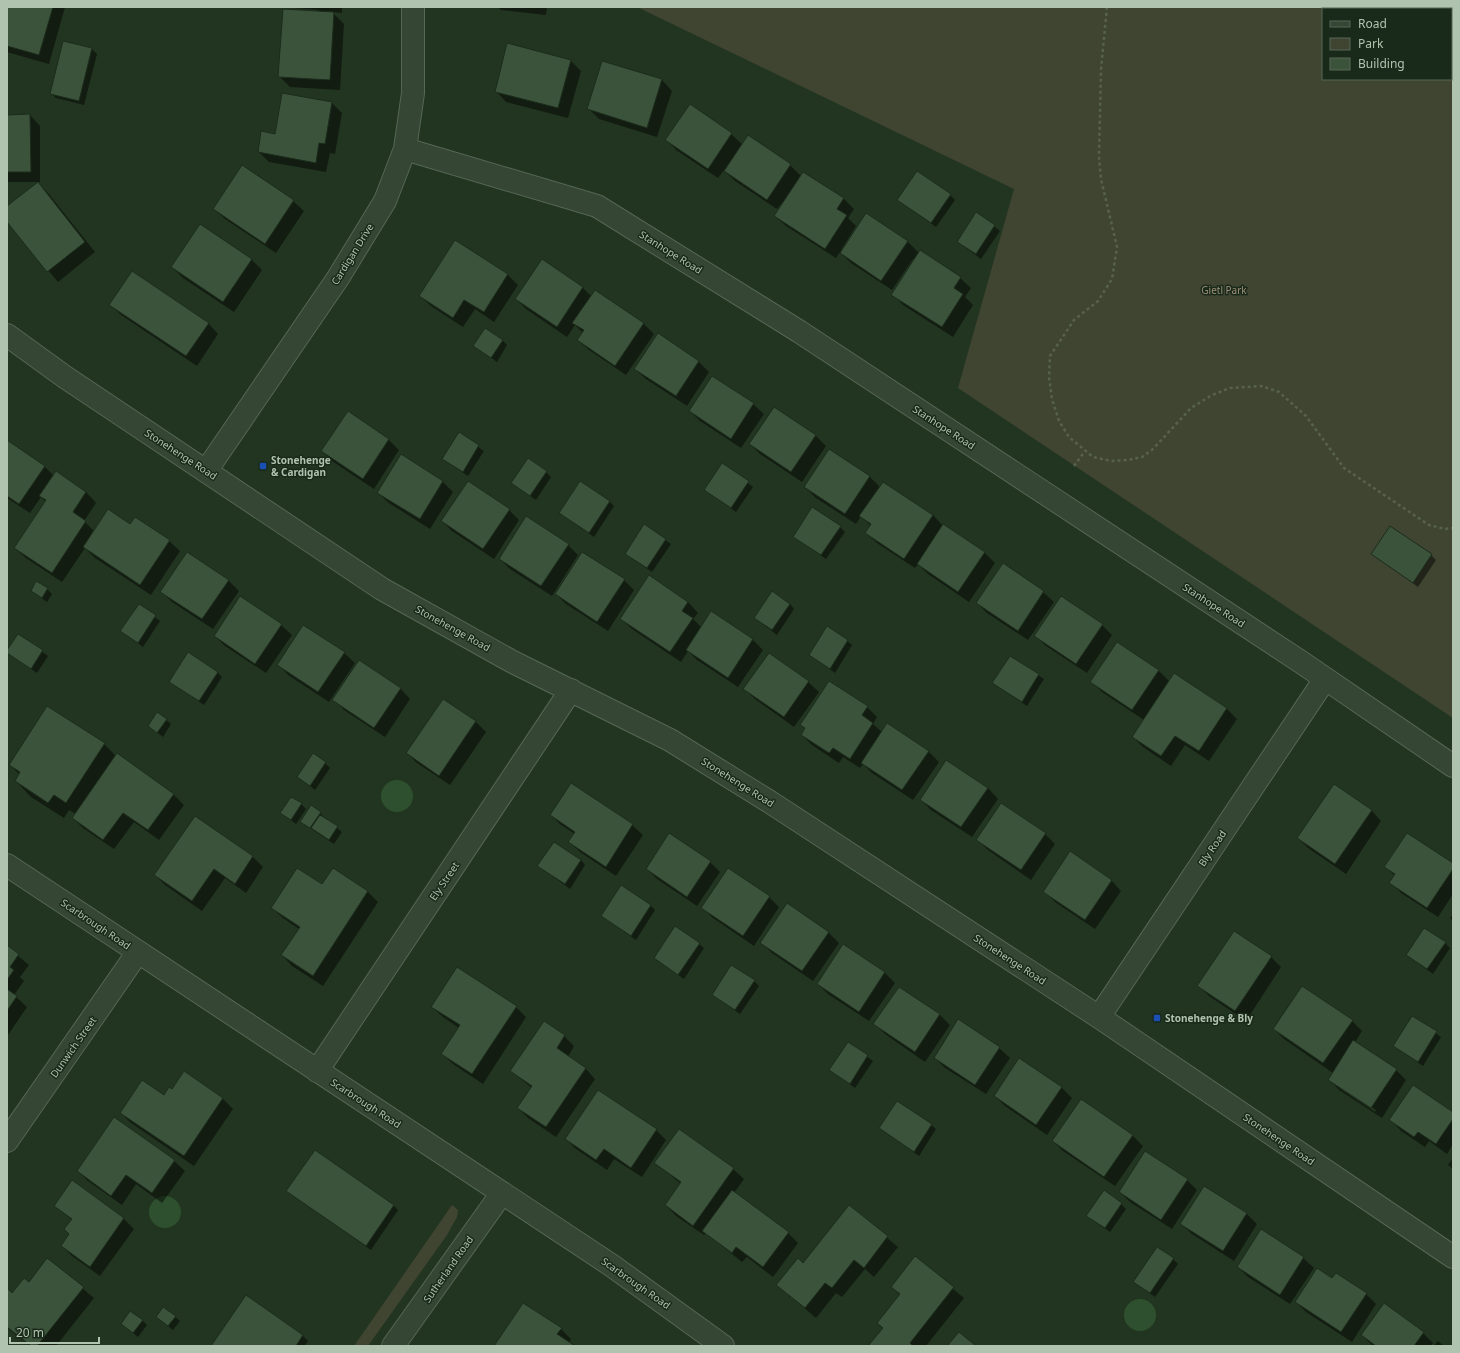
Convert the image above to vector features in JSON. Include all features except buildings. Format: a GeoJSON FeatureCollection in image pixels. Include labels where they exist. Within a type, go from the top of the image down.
{"type":"FeatureCollection","features":[{"type":"Feature","properties":{"kind":"street","name":"Cardigan Drive"},"geometry":{"type":"LineString","coordinates":[[206,471],[364,237],[385,201],[405,149],[413,94],[413,7]]}},
{"type":"Feature","properties":{"kind":"street","name":"Stanhope Road"},"geometry":{"type":"LineString","coordinates":[[405,149],[597,206],[800,332],[1325,679],[1453,766]]}},
{"type":"Feature","properties":{"kind":"street","name":"Stonehenge Road"},"geometry":{"type":"LineString","coordinates":[[7,335],[65,377],[382,589],[511,661],[670,740],[770,802],[1099,1017],[1453,1257]]}},
{"type":"Feature","properties":{"kind":"street","name":"Bly Road"},"geometry":{"type":"LineString","coordinates":[[1099,1017],[1325,679]]}},
{"type":"Feature","properties":{"kind":"street","name":"Ely Street"},"geometry":{"type":"LineString","coordinates":[[317,1071],[571,690]]}},
{"type":"Feature","properties":{"kind":"street","name":"Scarbrough Road"},"geometry":{"type":"LineString","coordinates":[[7,865],[611,1265],[723,1346]]}},
{"type":"Feature","properties":{"kind":"street","name":"Dunwich Street"},"geometry":{"type":"LineString","coordinates":[[7,1141],[138,952]]}},
{"type":"Feature","properties":{"kind":"street","name":"Sutherland Road"},"geometry":{"type":"LineString","coordinates":[[393,1346],[502,1192]]}},
{"type":"Feature","properties":{"kind":"path"},"geometry":{"type":"LineString","coordinates":[[1107,7],[1101,69],[1099,157],[1101,179],[1117,247],[1112,279],[1098,301],[1074,320],[1050,356],[1049,377],[1052,399],[1059,421],[1069,437],[1093,457],[1111,461],[1128,460],[1142,456],[1153,449],[1191,408],[1212,395],[1230,388],[1262,386],[1279,392],[1306,416],[1344,468],[1429,524],[1445,529],[1453,528]]}},
{"type":"Feature","properties":{"kind":"path"},"geometry":{"type":"LineString","coordinates":[[1074,466],[1085,451]]}},
{"type":"Feature","properties":{"kind":"green space","name":"Gietl Park"},"geometry":{"type":"Polygon","coordinates":[[[637,7],[1453,7],[1453,718],[958,388],[1014,189],[637,7]]]}},
{"type":"Feature","properties":{"kind":"green space"},"geometry":{"type":"Polygon","coordinates":[[[452,1205],[458,1210],[457,1217],[447,1235],[368,1346],[354,1346],[452,1205]]]}},
{"type":"Feature","properties":{"kind":"shaded area"},"geometry":{"type":"Polygon","coordinates":[[[394,780],[400,780],[410,787],[413,796],[412,802],[406,809],[400,812],[394,812],[384,805],[381,799],[381,793],[388,783],[394,780]]]}},
{"type":"Feature","properties":{"kind":"shaded area"},"geometry":{"type":"Polygon","coordinates":[[[162,1196],[168,1196],[177,1200],[181,1212],[177,1224],[168,1228],[162,1228],[153,1224],[149,1215],[149,1209],[153,1200],[162,1196]]]}},
{"type":"Feature","properties":{"kind":"shaded area"},"geometry":{"type":"Polygon","coordinates":[[[1137,1299],[1143,1299],[1153,1306],[1156,1315],[1155,1321],[1149,1328],[1143,1331],[1137,1331],[1127,1324],[1124,1318],[1124,1312],[1131,1302],[1137,1299]]]}},
{"type":"Feature","properties":{"kind":"place","name":"Stonehenge & Cardigan"},"geometry":{"type":"Point","coordinates":[263,466]}},
{"type":"Feature","properties":{"kind":"place","name":"Stonehenge & Bly"},"geometry":{"type":"Point","coordinates":[1157,1018]}}]}
